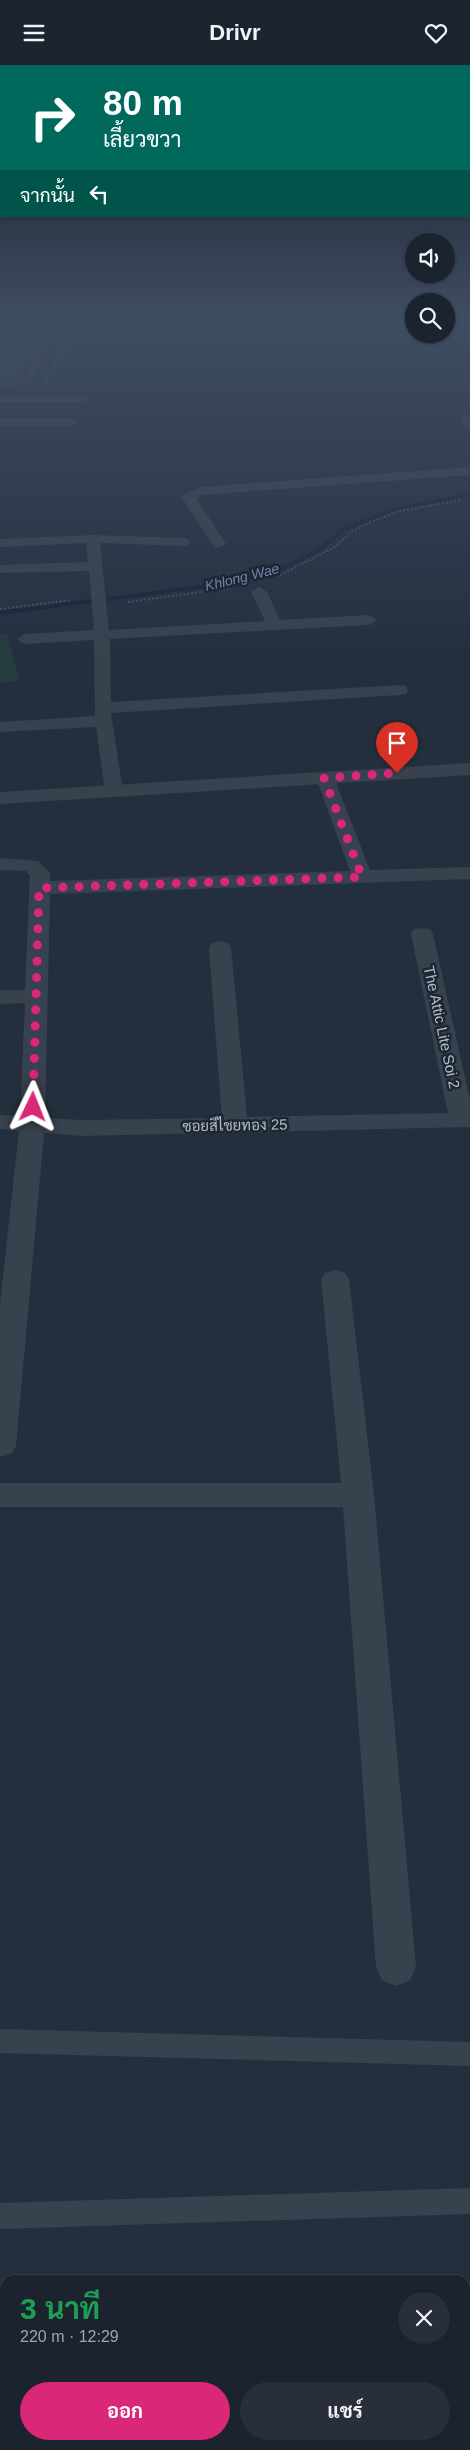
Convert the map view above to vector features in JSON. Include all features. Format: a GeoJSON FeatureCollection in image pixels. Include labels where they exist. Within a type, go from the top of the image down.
{"type":"FeatureCollection","features":[{"type":"Feature","properties":{"kind":"street"},"geometry":{"type":"LineString","coordinates":[[219,544],[188,496],[192,493],[470,471]]}},
{"type":"Feature","properties":{"kind":"street"},"geometry":{"type":"LineString","coordinates":[[93,539],[102,635],[103,714],[114,791]]}},
{"type":"Feature","properties":{"kind":"street"},"geometry":{"type":"LineString","coordinates":[[0,543],[93,539],[185,542]]}},
{"type":"Feature","properties":{"kind":"street"},"geometry":{"type":"LineString","coordinates":[[0,569],[96,566]]}},
{"type":"Feature","properties":{"kind":"street"},"geometry":{"type":"LineString","coordinates":[[259,593],[275,625]]}},
{"type":"Feature","properties":{"kind":"street"},"geometry":{"type":"LineString","coordinates":[[25,639],[369,620]]}},
{"type":"Feature","properties":{"kind":"street"},"geometry":{"type":"LineString","coordinates":[[0,727],[103,714],[400,691]]}},
{"type":"Feature","properties":{"kind":"street"},"geometry":{"type":"LineString","coordinates":[[0,798],[470,769]]}},
{"type":"Feature","properties":{"kind":"street"},"geometry":{"type":"LineString","coordinates":[[324,778],[362,877]]}},
{"type":"Feature","properties":{"kind":"street"},"geometry":{"type":"LineString","coordinates":[[0,864],[32,865],[40,873],[32,1125],[10,1261],[0,1446]]}},
{"type":"Feature","properties":{"kind":"street"},"geometry":{"type":"LineString","coordinates":[[39,888],[470,873]]}},
{"type":"Feature","properties":{"kind":"street","name":"The Attic Lite Soi 2"},"geometry":{"type":"LineString","coordinates":[[422,934],[466,1120]]}},
{"type":"Feature","properties":{"kind":"street"},"geometry":{"type":"LineString","coordinates":[[220,948],[235,1125]]}},
{"type":"Feature","properties":{"kind":"street"},"geometry":{"type":"LineString","coordinates":[[0,997],[36,997]]}},
{"type":"Feature","properties":{"kind":"street","name":"ซอยสีไชยทอง 25"},"geometry":{"type":"LineString","coordinates":[[0,1123],[82,1128],[466,1120]]}},
{"type":"Feature","properties":{"kind":"street"},"geometry":{"type":"LineString","coordinates":[[335,1279],[358,1495],[396,1967]]}},
{"type":"Feature","properties":{"kind":"street"},"geometry":{"type":"LineString","coordinates":[[0,1495],[358,1495]]}},
{"type":"Feature","properties":{"kind":"lane"},"geometry":{"type":"LineString","coordinates":[[0,2041],[470,2054]]}},
{"type":"Feature","properties":{"kind":"lane"},"geometry":{"type":"LineString","coordinates":[[0,2216],[470,2201]]}},
{"type":"Feature","properties":{"kind":"path"},"geometry":{"type":"LineString","coordinates":[[272,577],[312,560],[335,547],[351,532],[368,523],[400,511],[461,500]]}},
{"type":"Feature","properties":{"kind":"path"},"geometry":{"type":"LineString","coordinates":[[0,609],[175,597],[236,587]]}},
{"type":"Feature","properties":{"kind":"green space"},"geometry":{"type":"Polygon","coordinates":[[[0,634],[7,634],[20,681],[0,683],[0,634]]]}},
{"type":"Feature","properties":{"kind":"waterway","name":"Khlong Wae"},"geometry":{"type":"LineString","coordinates":[[0,613],[223,584],[275,572],[320,549],[344,529],[392,509],[470,495]]}},
{"type":"Feature","properties":{"kind":"route"},"geometry":{"type":"LineString","coordinates":[[33,1107],[39,888],[362,877],[324,778],[397,773]]}}]}
